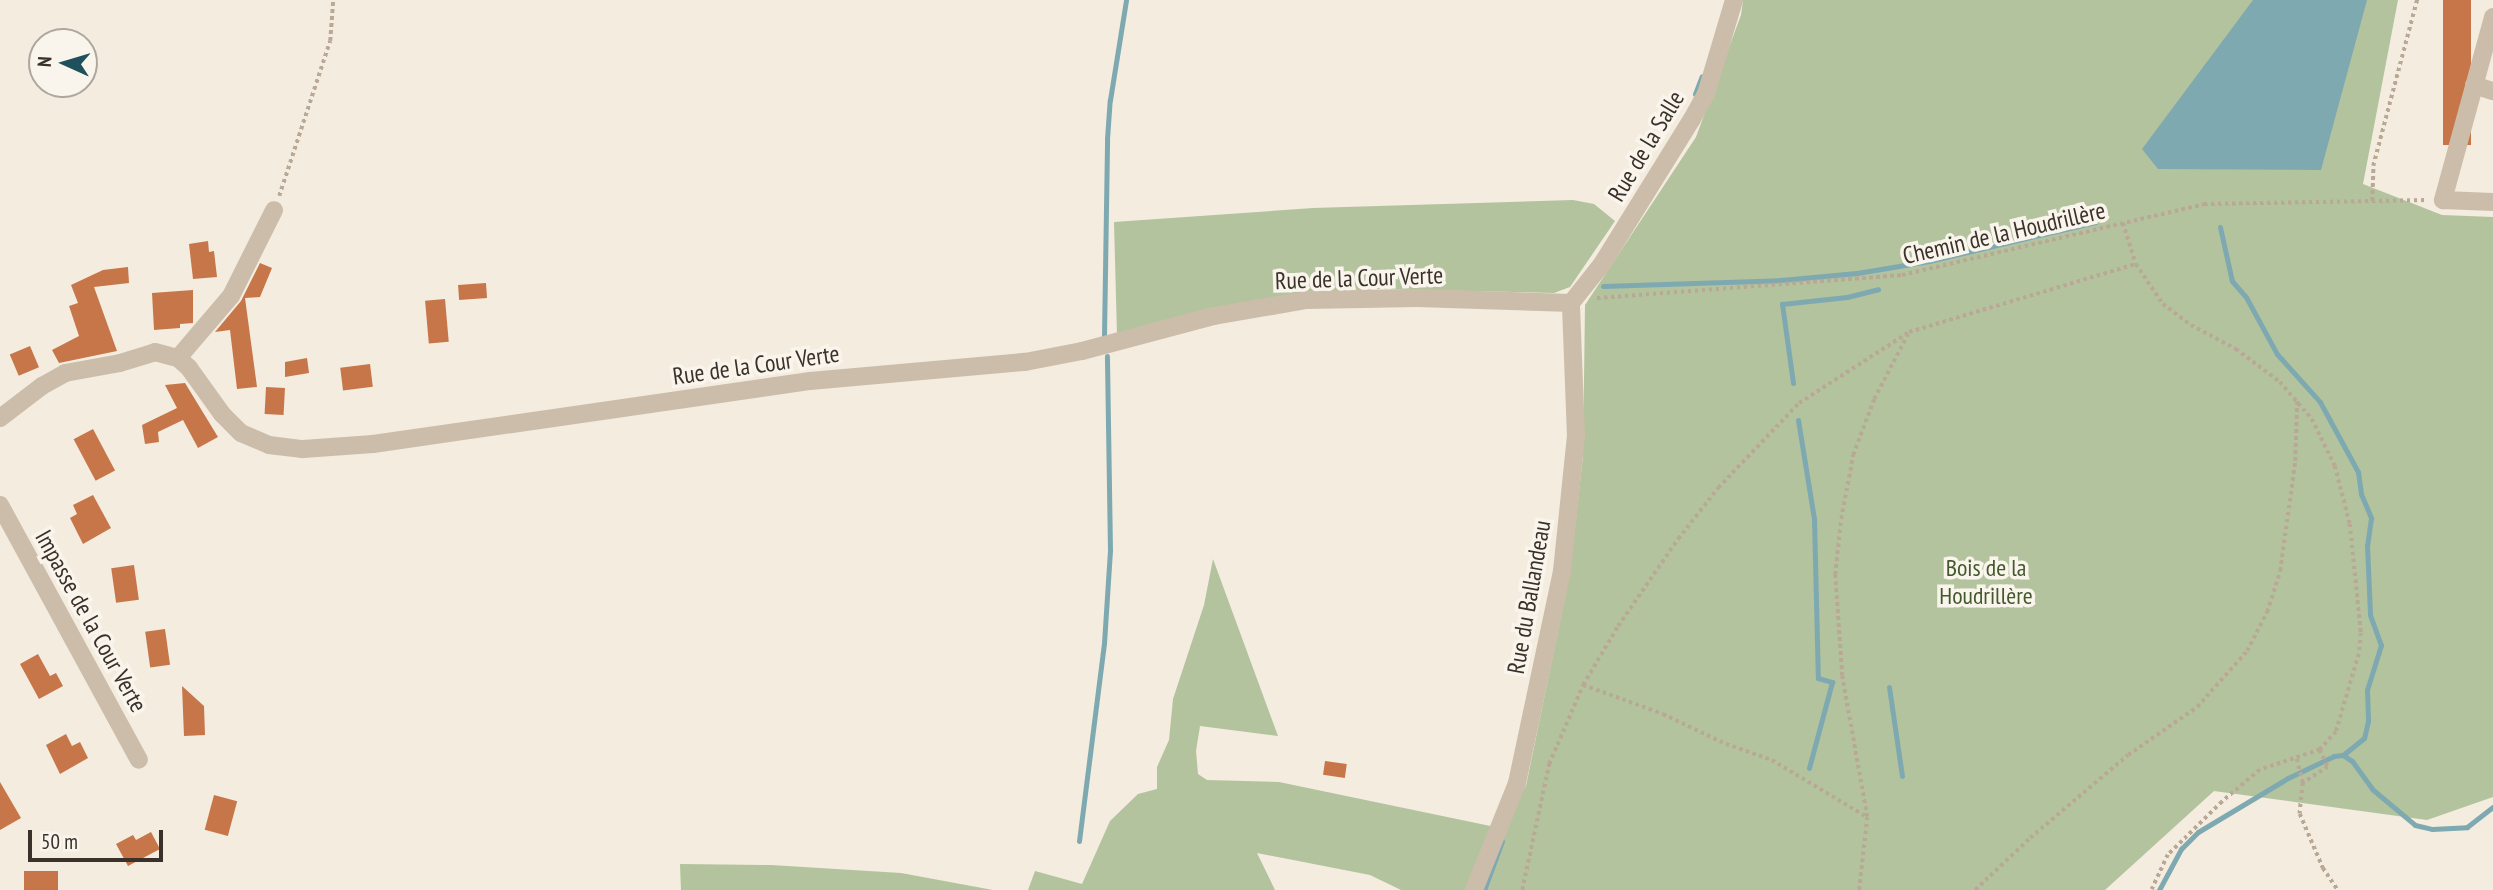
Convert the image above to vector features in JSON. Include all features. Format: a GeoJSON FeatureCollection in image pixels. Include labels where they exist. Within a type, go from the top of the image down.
{"type":"FeatureCollection","features":[{"type":"Feature","properties":{"kind":"street","name":"Rue de la Salle"},"geometry":{"type":"LineString","coordinates":[[1571,303],[1602,264],[1706,94],[1734,0]]}},
{"type":"Feature","properties":{"kind":"street"},"geometry":{"type":"LineString","coordinates":[[2493,17],[2443,200],[2493,202]]}},
{"type":"Feature","properties":{"kind":"street"},"geometry":{"type":"LineString","coordinates":[[2474,85],[2493,91]]}},
{"type":"Feature","properties":{"kind":"street"},"geometry":{"type":"LineString","coordinates":[[0,418],[41,386],[65,373],[120,363],[155,352],[178,358],[230,296],[274,210]]}},
{"type":"Feature","properties":{"kind":"street","name":"Rue de la Cour Verte"},"geometry":{"type":"LineString","coordinates":[[178,358],[200,381],[222,414],[242,433],[269,445],[303,449],[373,444],[810,381],[1025,362],[1082,351],[1214,316],[1307,300],[1417,298],[1571,303]]}},
{"type":"Feature","properties":{"kind":"street","name":"Rue du Ballandeau"},"geometry":{"type":"LineString","coordinates":[[1474,890],[1517,783],[1562,571],[1576,436],[1571,303]]}},
{"type":"Feature","properties":{"kind":"street","name":"Impasse de la Cour Verte"},"geometry":{"type":"LineString","coordinates":[[0,505],[139,761]]}},
{"type":"Feature","properties":{"kind":"path"},"geometry":{"type":"LineString","coordinates":[[274,210],[330,41],[333,0]]}},
{"type":"Feature","properties":{"kind":"path"},"geometry":{"type":"LineString","coordinates":[[2372,201],[2373,166],[2417,0]]}},
{"type":"Feature","properties":{"kind":"path","name":"Chemin de la Houdrillère"},"geometry":{"type":"LineString","coordinates":[[1571,303],[1902,275],[2204,204],[2443,200]]}},
{"type":"Feature","properties":{"kind":"path"},"geometry":{"type":"LineString","coordinates":[[2123,223],[2136,264],[2163,304],[2191,325],[2236,349],[2280,382],[2312,419],[2335,466],[2350,524],[2361,633],[2336,732],[2320,750],[2260,770],[2222,802],[2168,855],[2152,890]]}},
{"type":"Feature","properties":{"kind":"path"},"geometry":{"type":"LineString","coordinates":[[1522,890],[1549,764],[1583,685],[1618,626],[1678,539],[1751,452],[1799,403],[1909,332],[2136,264]]}},
{"type":"Feature","properties":{"kind":"path"},"geometry":{"type":"LineString","coordinates":[[1859,890],[1867,817],[1842,676],[1835,575],[1841,519],[1853,455],[1874,400],[1909,332]]}},
{"type":"Feature","properties":{"kind":"path"},"geometry":{"type":"LineString","coordinates":[[1975,890],[2030,838],[2127,755],[2197,707],[2247,651],[2267,612],[2280,572],[2295,461],[2297,401]]}},
{"type":"Feature","properties":{"kind":"path"},"geometry":{"type":"LineString","coordinates":[[1583,685],[1663,714],[1726,744],[1772,760],[1867,817]]}},
{"type":"Feature","properties":{"kind":"path"},"geometry":{"type":"LineString","coordinates":[[2304,783],[2328,768],[2320,750]]}},
{"type":"Feature","properties":{"kind":"path"},"geometry":{"type":"LineString","coordinates":[[2297,759],[2304,783],[2300,814],[2323,868],[2338,890]]}},
{"type":"Feature","properties":{"kind":"green space","name":"Bois de la Houdrillère"},"geometry":{"type":"Polygon","coordinates":[[[1743,0],[2398,0],[2363,184],[2442,215],[2493,217],[2493,797],[2427,820],[2214,791],[2105,890],[1401,890],[1370,875],[1257,853],[1275,890],[1028,890],[1035,871],[1082,884],[1110,821],[1138,794],[1157,789],[1157,767],[1169,740],[1173,699],[1204,605],[1213,559],[1278,736],[1200,726],[1196,751],[1198,774],[1207,780],[1279,782],[1500,828],[1526,786],[1570,573],[1583,455],[1585,305],[1696,137],[1741,15],[1743,0]]]}},
{"type":"Feature","properties":{"kind":"green space"},"geometry":{"type":"Polygon","coordinates":[[[1573,200],[1594,204],[1615,221],[1570,287],[1554,293],[1380,289],[1320,292],[1117,335],[1114,222],[1313,208],[1573,200]]]}},
{"type":"Feature","properties":{"kind":"green space"},"geometry":{"type":"Polygon","coordinates":[[[680,864],[771,865],[901,873],[993,890],[681,890],[680,864]]]}},
{"type":"Feature","properties":{"kind":"water"},"geometry":{"type":"Polygon","coordinates":[[[2253,0],[2367,0],[2321,170],[2158,169],[2142,149],[2253,0]]]}},
{"type":"Feature","properties":{"kind":"building"},"geometry":{"type":"Polygon","coordinates":[[[2443,0],[2471,0],[2471,145],[2443,145],[2443,0]]]}},
{"type":"Feature","properties":{"kind":"building"},"geometry":{"type":"Polygon","coordinates":[[[208,241],[209,252],[214,251],[217,277],[193,279],[189,244],[208,241]]]}},
{"type":"Feature","properties":{"kind":"building"},"geometry":{"type":"Polygon","coordinates":[[[260,263],[272,268],[260,297],[245,298],[257,387],[237,389],[230,330],[215,332],[241,301],[260,263]]]}},
{"type":"Feature","properties":{"kind":"building"},"geometry":{"type":"Polygon","coordinates":[[[128,267],[129,283],[94,287],[117,351],[59,363],[52,350],[79,336],[69,306],[78,303],[71,285],[103,270],[128,267]]]}},
{"type":"Feature","properties":{"kind":"building"},"geometry":{"type":"Polygon","coordinates":[[[486,283],[487,298],[459,300],[458,285],[486,283]]]}},
{"type":"Feature","properties":{"kind":"building"},"geometry":{"type":"Polygon","coordinates":[[[193,290],[193,323],[180,324],[180,328],[154,330],[152,293],[193,290]]]}},
{"type":"Feature","properties":{"kind":"building"},"geometry":{"type":"Polygon","coordinates":[[[445,299],[449,342],[429,344],[425,301],[445,299]]]}},
{"type":"Feature","properties":{"kind":"building"},"geometry":{"type":"Polygon","coordinates":[[[30,346],[39,367],[19,376],[10,355],[30,346]]]}},
{"type":"Feature","properties":{"kind":"building"},"geometry":{"type":"Polygon","coordinates":[[[307,358],[309,373],[285,377],[285,362],[307,358]]]}},
{"type":"Feature","properties":{"kind":"building"},"geometry":{"type":"Polygon","coordinates":[[[370,364],[373,387],[343,390],[340,368],[370,364]]]}},
{"type":"Feature","properties":{"kind":"building"},"geometry":{"type":"Polygon","coordinates":[[[185,383],[218,437],[198,448],[183,420],[158,432],[159,442],[145,444],[142,425],[177,408],[165,385],[185,383]]]}},
{"type":"Feature","properties":{"kind":"building"},"geometry":{"type":"Polygon","coordinates":[[[266,387],[285,388],[284,415],[265,414],[266,387]]]}},
{"type":"Feature","properties":{"kind":"building"},"geometry":{"type":"Polygon","coordinates":[[[93,429],[115,470],[96,481],[74,439],[93,429]]]}},
{"type":"Feature","properties":{"kind":"building"},"geometry":{"type":"Polygon","coordinates":[[[93,495],[111,528],[83,544],[70,518],[77,514],[73,505],[93,495]]]}},
{"type":"Feature","properties":{"kind":"building"},"geometry":{"type":"Polygon","coordinates":[[[134,565],[139,600],[116,603],[111,568],[134,565]]]}},
{"type":"Feature","properties":{"kind":"building"},"geometry":{"type":"Polygon","coordinates":[[[165,629],[170,665],[150,667],[145,632],[165,629]]]}},
{"type":"Feature","properties":{"kind":"building"},"geometry":{"type":"Polygon","coordinates":[[[38,654],[50,676],[56,673],[63,686],[39,699],[20,664],[38,654]]]}},
{"type":"Feature","properties":{"kind":"building"},"geometry":{"type":"Polygon","coordinates":[[[182,686],[204,706],[205,735],[184,736],[182,686]]]}},
{"type":"Feature","properties":{"kind":"building"},"geometry":{"type":"Polygon","coordinates":[[[66,734],[72,746],[80,742],[88,758],[60,774],[46,745],[66,734]]]}},
{"type":"Feature","properties":{"kind":"building"},"geometry":{"type":"Polygon","coordinates":[[[1325,761],[1347,764],[1345,778],[1323,775],[1325,761]]]}},
{"type":"Feature","properties":{"kind":"building"},"geometry":{"type":"Polygon","coordinates":[[[0,782],[21,818],[0,830],[0,782]]]}},
{"type":"Feature","properties":{"kind":"building"},"geometry":{"type":"Polygon","coordinates":[[[214,795],[237,801],[228,836],[205,830],[214,795]]]}},
{"type":"Feature","properties":{"kind":"building"},"geometry":{"type":"Polygon","coordinates":[[[151,832],[160,849],[128,866],[116,844],[133,835],[136,840],[151,832]]]}},
{"type":"Feature","properties":{"kind":"building"},"geometry":{"type":"Polygon","coordinates":[[[24,871],[58,871],[58,890],[24,890],[24,871]]]}},
{"type":"Feature","properties":{"kind":"waterway"},"geometry":{"type":"LineString","coordinates":[[1104,336],[1107,139],[1110,100],[1126,0]]}},
{"type":"Feature","properties":{"kind":"waterway"},"geometry":{"type":"LineString","coordinates":[[1695,94],[1702,76]]}},
{"type":"Feature","properties":{"kind":"waterway"},"geometry":{"type":"LineString","coordinates":[[1603,286],[1781,280],[1857,273],[1929,261],[2095,222]]}},
{"type":"Feature","properties":{"kind":"waterway"},"geometry":{"type":"LineString","coordinates":[[2220,227],[2232,281],[2246,297],[2277,354],[2320,402],[2358,472],[2361,494],[2371,518],[2367,545],[2370,615],[2381,645],[2367,690],[2368,721],[2364,738],[2343,755]]}},
{"type":"Feature","properties":{"kind":"waterway"},"geometry":{"type":"LineString","coordinates":[[1793,383],[1782,304],[1847,297],[1878,289]]}},
{"type":"Feature","properties":{"kind":"waterway"},"geometry":{"type":"LineString","coordinates":[[1079,841],[1104,643],[1110,551],[1107,356]]}},
{"type":"Feature","properties":{"kind":"waterway"},"geometry":{"type":"LineString","coordinates":[[1798,420],[1814,519],[1818,678],[1832,682],[1809,768]]}},
{"type":"Feature","properties":{"kind":"waterway"},"geometry":{"type":"LineString","coordinates":[[1889,687],[1902,776]]}},
{"type":"Feature","properties":{"kind":"waterway"},"geometry":{"type":"LineString","coordinates":[[2159,890],[2181,849],[2198,832],[2288,778],[2334,756],[2343,755],[2352,761],[2372,789],[2415,825],[2432,829],[2467,827],[2493,807]]}},
{"type":"Feature","properties":{"kind":"waterway"},"geometry":{"type":"LineString","coordinates":[[1484,890],[1502,841]]}}]}
